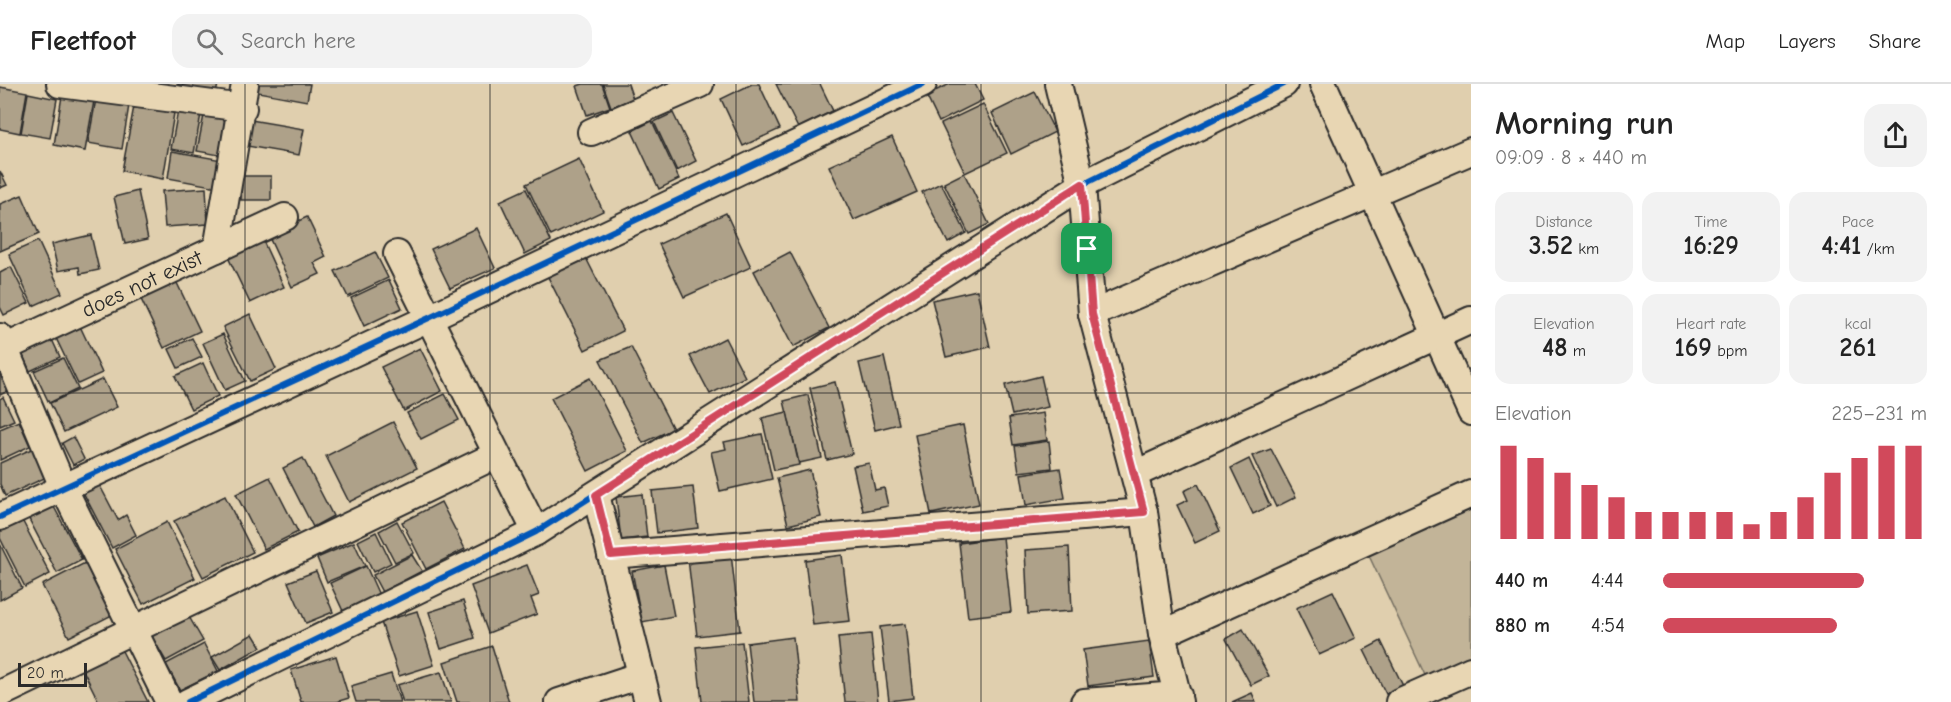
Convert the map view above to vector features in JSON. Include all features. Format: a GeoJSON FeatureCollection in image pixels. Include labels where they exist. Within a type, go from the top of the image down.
{"type":"FeatureCollection","features":[{"type":"Feature","properties":{"kind":"street"},"geometry":{"type":"LineString","coordinates":[[60,84],[244,96],[217,249]]}},
{"type":"Feature","properties":{"kind":"street"},"geometry":{"type":"LineString","coordinates":[[591,132],[699,84]]}},
{"type":"Feature","properties":{"kind":"street"},"geometry":{"type":"LineString","coordinates":[[0,517],[429,318],[923,84]]}},
{"type":"Feature","properties":{"kind":"street"},"geometry":{"type":"LineString","coordinates":[[1058,84],[1082,184],[1092,314],[1144,512],[1162,634],[1178,699],[1084,702]]}},
{"type":"Feature","properties":{"kind":"street"},"geometry":{"type":"LineString","coordinates":[[188,702],[536,532],[1082,184],[1284,84]]}},
{"type":"Feature","properties":{"kind":"street"},"geometry":{"type":"LineString","coordinates":[[1323,84],[1435,337],[1471,412]]}},
{"type":"Feature","properties":{"kind":"street"},"geometry":{"type":"LineString","coordinates":[[1092,314],[1471,151]]}},
{"type":"Feature","properties":{"kind":"street","name":"does not exist"},"geometry":{"type":"LineString","coordinates":[[2,345],[285,217]]}},
{"type":"Feature","properties":{"kind":"street"},"geometry":{"type":"LineString","coordinates":[[397,254],[495,455],[536,532]]}},
{"type":"Feature","properties":{"kind":"street"},"geometry":{"type":"LineString","coordinates":[[1135,474],[1471,320]]}},
{"type":"Feature","properties":{"kind":"street"},"geometry":{"type":"LineString","coordinates":[[2,345],[63,487],[169,702]]}},
{"type":"Feature","properties":{"kind":"street"},"geometry":{"type":"LineString","coordinates":[[0,694],[495,455]]}},
{"type":"Feature","properties":{"kind":"street"},"geometry":{"type":"LineString","coordinates":[[1162,634],[1471,494]]}},
{"type":"Feature","properties":{"kind":"street"},"geometry":{"type":"LineString","coordinates":[[596,495],[648,702]]}},
{"type":"Feature","properties":{"kind":"street"},"geometry":{"type":"LineString","coordinates":[[611,555],[1144,512]]}},
{"type":"Feature","properties":{"kind":"street"},"geometry":{"type":"LineString","coordinates":[[1399,702],[1471,670]]}},
{"type":"Feature","properties":{"kind":"street"},"geometry":{"type":"LineString","coordinates":[[559,702],[641,675]]}},
{"type":"Feature","properties":{"kind":"shaded area"},"geometry":{"type":"Polygon","coordinates":[[[1471,494],[1471,670],[1431,688],[1364,545],[1471,494]]]}},
{"type":"Feature","properties":{"kind":"building"},"geometry":{"type":"Polygon","coordinates":[[[178,84],[218,84],[216,94],[177,87],[178,84]]]}},
{"type":"Feature","properties":{"kind":"building"},"geometry":{"type":"Polygon","coordinates":[[[259,84],[310,84],[307,101],[258,92],[259,84]]]}},
{"type":"Feature","properties":{"kind":"building"},"geometry":{"type":"Polygon","coordinates":[[[602,84],[610,107],[587,115],[577,86],[602,84]]]}},
{"type":"Feature","properties":{"kind":"building"},"geometry":{"type":"Polygon","coordinates":[[[603,84],[628,84],[633,99],[611,107],[603,84]]]}},
{"type":"Feature","properties":{"kind":"building"},"geometry":{"type":"Polygon","coordinates":[[[752,84],[759,84],[780,129],[743,146],[721,99],[752,84]]]}},
{"type":"Feature","properties":{"kind":"building"},"geometry":{"type":"Polygon","coordinates":[[[776,84],[820,84],[833,111],[798,128],[776,84]]]}},
{"type":"Feature","properties":{"kind":"building"},"geometry":{"type":"Polygon","coordinates":[[[950,84],[975,84],[983,100],[939,122],[926,95],[950,84]]]}},
{"type":"Feature","properties":{"kind":"building"},"geometry":{"type":"Polygon","coordinates":[[[0,87],[27,92],[20,133],[0,129],[0,87]]]}},
{"type":"Feature","properties":{"kind":"building"},"geometry":{"type":"Polygon","coordinates":[[[1035,92],[1055,132],[1011,154],[992,113],[1035,92]]]}},
{"type":"Feature","properties":{"kind":"building"},"geometry":{"type":"Polygon","coordinates":[[[28,93],[57,99],[50,138],[21,133],[28,93]]]}},
{"type":"Feature","properties":{"kind":"building"},"geometry":{"type":"Polygon","coordinates":[[[62,96],[94,101],[85,151],[54,145],[62,96]]]}},
{"type":"Feature","properties":{"kind":"building"},"geometry":{"type":"Polygon","coordinates":[[[96,99],[129,105],[122,149],[88,143],[96,99]]]}},
{"type":"Feature","properties":{"kind":"building"},"geometry":{"type":"Polygon","coordinates":[[[983,104],[1007,153],[965,173],[941,124],[983,104]]]}},
{"type":"Feature","properties":{"kind":"building"},"geometry":{"type":"Polygon","coordinates":[[[134,106],[174,113],[163,179],[122,171],[134,106]]]}},
{"type":"Feature","properties":{"kind":"building"},"geometry":{"type":"Polygon","coordinates":[[[178,110],[201,114],[194,153],[171,149],[178,110]]]}},
{"type":"Feature","properties":{"kind":"building"},"geometry":{"type":"Polygon","coordinates":[[[673,113],[696,161],[677,171],[654,122],[673,113]]]}},
{"type":"Feature","properties":{"kind":"building"},"geometry":{"type":"Polygon","coordinates":[[[204,115],[225,119],[219,155],[197,151],[204,115]]]}},
{"type":"Feature","properties":{"kind":"building"},"geometry":{"type":"Polygon","coordinates":[[[251,120],[304,129],[299,155],[247,146],[251,120]]]}},
{"type":"Feature","properties":{"kind":"building"},"geometry":{"type":"Polygon","coordinates":[[[652,121],[679,179],[659,189],[632,131],[652,121]]]}},
{"type":"Feature","properties":{"kind":"building"},"geometry":{"type":"Polygon","coordinates":[[[892,137],[917,192],[854,220],[829,166],[892,137]]]}},
{"type":"Feature","properties":{"kind":"building"},"geometry":{"type":"Polygon","coordinates":[[[172,151],[222,160],[217,187],[168,178],[172,151]]]}},
{"type":"Feature","properties":{"kind":"building"},"geometry":{"type":"Polygon","coordinates":[[[579,159],[603,211],[551,236],[526,184],[579,159]]]}},
{"type":"Feature","properties":{"kind":"building"},"geometry":{"type":"Polygon","coordinates":[[[0,171],[7,185],[0,188],[0,171]]]}},
{"type":"Feature","properties":{"kind":"building"},"geometry":{"type":"Polygon","coordinates":[[[964,173],[989,224],[969,234],[944,183],[964,173]]]}},
{"type":"Feature","properties":{"kind":"building"},"geometry":{"type":"Polygon","coordinates":[[[242,176],[271,176],[271,200],[241,200],[242,176]]]}},
{"type":"Feature","properties":{"kind":"building"},"geometry":{"type":"Polygon","coordinates":[[[941,183],[966,233],[948,243],[922,192],[941,183]]]}},
{"type":"Feature","properties":{"kind":"building"},"geometry":{"type":"Polygon","coordinates":[[[206,188],[208,224],[165,227],[162,191],[206,188]]]}},
{"type":"Feature","properties":{"kind":"building"},"geometry":{"type":"Polygon","coordinates":[[[526,189],[551,241],[525,254],[500,201],[526,189]]]}},
{"type":"Feature","properties":{"kind":"building"},"geometry":{"type":"Polygon","coordinates":[[[138,191],[148,239],[125,244],[114,197],[138,191]]]}},
{"type":"Feature","properties":{"kind":"building"},"geometry":{"type":"Polygon","coordinates":[[[22,195],[39,234],[0,251],[0,204],[22,195]]]}},
{"type":"Feature","properties":{"kind":"building"},"geometry":{"type":"Polygon","coordinates":[[[726,213],[751,267],[684,297],[659,244],[726,213]]]}},
{"type":"Feature","properties":{"kind":"building"},"geometry":{"type":"Polygon","coordinates":[[[307,217],[326,257],[314,263],[320,274],[292,287],[268,235],[307,217]]]}},
{"type":"Feature","properties":{"kind":"building"},"geometry":{"type":"Polygon","coordinates":[[[476,228],[495,268],[450,288],[431,249],[476,228]]]}},
{"type":"Feature","properties":{"kind":"building"},"geometry":{"type":"Polygon","coordinates":[[[91,235],[99,270],[80,274],[79,267],[58,271],[52,244],[91,235]]]}},
{"type":"Feature","properties":{"kind":"building"},"geometry":{"type":"Polygon","coordinates":[[[38,241],[62,293],[33,306],[9,254],[38,241]]]}},
{"type":"Feature","properties":{"kind":"building"},"geometry":{"type":"Polygon","coordinates":[[[263,241],[284,287],[250,303],[228,257],[263,241]]]}},
{"type":"Feature","properties":{"kind":"building"},"geometry":{"type":"Polygon","coordinates":[[[375,252],[388,278],[348,297],[335,271],[375,252]]]}},
{"type":"Feature","properties":{"kind":"building"},"geometry":{"type":"Polygon","coordinates":[[[790,252],[829,328],[793,347],[754,271],[790,252]]]}},
{"type":"Feature","properties":{"kind":"building"},"geometry":{"type":"Polygon","coordinates":[[[585,256],[623,331],[585,350],[547,275],[585,256]]]}},
{"type":"Feature","properties":{"kind":"building"},"geometry":{"type":"Polygon","coordinates":[[[11,267],[29,303],[4,315],[0,307],[0,273],[11,267]]]}},
{"type":"Feature","properties":{"kind":"building"},"geometry":{"type":"Polygon","coordinates":[[[389,280],[402,308],[364,326],[351,298],[389,280]]]}},
{"type":"Feature","properties":{"kind":"building"},"geometry":{"type":"Polygon","coordinates":[[[176,281],[200,331],[164,348],[140,297],[176,281]]]}},
{"type":"Feature","properties":{"kind":"building"},"geometry":{"type":"Polygon","coordinates":[[[977,290],[990,347],[946,357],[932,300],[977,290]]]}},
{"type":"Feature","properties":{"kind":"building"},"geometry":{"type":"Polygon","coordinates":[[[250,314],[276,369],[250,381],[223,327],[250,314]]]}},
{"type":"Feature","properties":{"kind":"building"},"geometry":{"type":"Polygon","coordinates":[[[78,322],[102,373],[78,384],[54,334],[78,322]]]}},
{"type":"Feature","properties":{"kind":"building"},"geometry":{"type":"Polygon","coordinates":[[[49,333],[60,357],[30,371],[19,347],[49,333]]]}},
{"type":"Feature","properties":{"kind":"building"},"geometry":{"type":"Polygon","coordinates":[[[223,334],[245,381],[225,390],[203,343],[223,334]]]}},
{"type":"Feature","properties":{"kind":"building"},"geometry":{"type":"Polygon","coordinates":[[[192,338],[202,357],[178,368],[169,349],[192,338]]]}},
{"type":"Feature","properties":{"kind":"building"},"geometry":{"type":"Polygon","coordinates":[[[725,338],[745,377],[710,394],[690,356],[725,338]]]}},
{"type":"Feature","properties":{"kind":"building"},"geometry":{"type":"Polygon","coordinates":[[[631,347],[673,429],[643,443],[600,360],[631,347]]]}},
{"type":"Feature","properties":{"kind":"building"},"geometry":{"type":"Polygon","coordinates":[[[420,348],[442,391],[404,411],[381,367],[420,348]]]}},
{"type":"Feature","properties":{"kind":"building"},"geometry":{"type":"Polygon","coordinates":[[[884,357],[899,424],[875,430],[859,363],[884,357]]]}},
{"type":"Feature","properties":{"kind":"building"},"geometry":{"type":"Polygon","coordinates":[[[63,358],[78,389],[49,403],[34,371],[63,358]]]}},
{"type":"Feature","properties":{"kind":"building"},"geometry":{"type":"Polygon","coordinates":[[[203,363],[218,396],[191,409],[175,376],[203,363]]]}},
{"type":"Feature","properties":{"kind":"building"},"geometry":{"type":"Polygon","coordinates":[[[0,368],[10,390],[0,395],[0,368]]]}},
{"type":"Feature","properties":{"kind":"building"},"geometry":{"type":"Polygon","coordinates":[[[1041,376],[1048,407],[1012,415],[1005,385],[1041,376]]]}},
{"type":"Feature","properties":{"kind":"building"},"geometry":{"type":"Polygon","coordinates":[[[590,378],[627,451],[588,471],[551,398],[590,378]]]}},
{"type":"Feature","properties":{"kind":"building"},"geometry":{"type":"Polygon","coordinates":[[[103,379],[117,407],[64,432],[50,403],[103,379]]]}},
{"type":"Feature","properties":{"kind":"building"},"geometry":{"type":"Polygon","coordinates":[[[835,382],[852,454],[827,460],[810,388],[835,382]]]}},
{"type":"Feature","properties":{"kind":"building"},"geometry":{"type":"Polygon","coordinates":[[[445,394],[459,420],[421,439],[407,413],[445,394]]]}},
{"type":"Feature","properties":{"kind":"building"},"geometry":{"type":"Polygon","coordinates":[[[808,395],[822,458],[799,463],[784,401],[808,395]]]}},
{"type":"Feature","properties":{"kind":"building"},"geometry":{"type":"Polygon","coordinates":[[[3,397],[14,420],[0,426],[0,399],[3,397]]]}},
{"type":"Feature","properties":{"kind":"building"},"geometry":{"type":"Polygon","coordinates":[[[787,412],[799,465],[774,470],[762,418],[787,412]]]}},
{"type":"Feature","properties":{"kind":"building"},"geometry":{"type":"Polygon","coordinates":[[[1043,413],[1047,440],[1013,445],[1009,418],[1043,413]]]}},
{"type":"Feature","properties":{"kind":"building"},"geometry":{"type":"Polygon","coordinates":[[[19,421],[30,446],[0,460],[0,429],[19,421]]]}},
{"type":"Feature","properties":{"kind":"building"},"geometry":{"type":"Polygon","coordinates":[[[393,422],[417,468],[349,502],[326,456],[393,422]]]}},
{"type":"Feature","properties":{"kind":"building"},"geometry":{"type":"Polygon","coordinates":[[[963,425],[979,504],[931,514],[915,435],[963,425]]]}},
{"type":"Feature","properties":{"kind":"building"},"geometry":{"type":"Polygon","coordinates":[[[762,434],[772,479],[720,491],[711,452],[726,449],[724,442],[762,434]]]}},
{"type":"Feature","properties":{"kind":"building"},"geometry":{"type":"Polygon","coordinates":[[[73,437],[84,459],[73,465],[62,443],[73,437]]]}},
{"type":"Feature","properties":{"kind":"building"},"geometry":{"type":"Polygon","coordinates":[[[1049,441],[1052,468],[1019,472],[1015,446],[1049,441]]]}},
{"type":"Feature","properties":{"kind":"building"},"geometry":{"type":"Polygon","coordinates":[[[36,447],[49,476],[5,496],[0,484],[0,463],[36,447]]]}},
{"type":"Feature","properties":{"kind":"building"},"geometry":{"type":"Polygon","coordinates":[[[1271,449],[1296,497],[1276,507],[1252,456],[1271,449]]]}},
{"type":"Feature","properties":{"kind":"building"},"geometry":{"type":"Polygon","coordinates":[[[303,458],[333,516],[313,527],[283,468],[303,458]]]}},
{"type":"Feature","properties":{"kind":"building"},"geometry":{"type":"Polygon","coordinates":[[[1249,459],[1270,506],[1253,514],[1231,468],[1249,459]]]}},
{"type":"Feature","properties":{"kind":"building"},"geometry":{"type":"Polygon","coordinates":[[[869,463],[875,490],[884,488],[888,506],[863,511],[853,466],[869,463]]]}},
{"type":"Feature","properties":{"kind":"building"},"geometry":{"type":"Polygon","coordinates":[[[1060,468],[1065,498],[1026,505],[1021,474],[1060,468]]]}},
{"type":"Feature","properties":{"kind":"building"},"geometry":{"type":"Polygon","coordinates":[[[810,470],[821,517],[788,525],[777,478],[810,470]]]}},
{"type":"Feature","properties":{"kind":"building"},"geometry":{"type":"Polygon","coordinates":[[[270,477],[298,532],[264,549],[236,494],[270,477]]]}},
{"type":"Feature","properties":{"kind":"building"},"geometry":{"type":"Polygon","coordinates":[[[99,484],[118,520],[126,515],[136,535],[112,548],[83,492],[99,484]]]}},
{"type":"Feature","properties":{"kind":"building"},"geometry":{"type":"Polygon","coordinates":[[[1198,484],[1220,531],[1195,543],[1177,505],[1188,500],[1184,491],[1198,484]]]}},
{"type":"Feature","properties":{"kind":"building"},"geometry":{"type":"Polygon","coordinates":[[[693,487],[698,528],[657,533],[652,491],[693,487]]]}},
{"type":"Feature","properties":{"kind":"building"},"geometry":{"type":"Polygon","coordinates":[[[642,494],[647,537],[621,540],[616,497],[642,494]]]}},
{"type":"Feature","properties":{"kind":"building"},"geometry":{"type":"Polygon","coordinates":[[[225,496],[253,552],[203,577],[174,521],[225,496]]]}},
{"type":"Feature","properties":{"kind":"building"},"geometry":{"type":"Polygon","coordinates":[[[441,502],[465,549],[426,569],[402,522],[441,502]]]}},
{"type":"Feature","properties":{"kind":"building"},"geometry":{"type":"Polygon","coordinates":[[[53,505],[82,560],[57,573],[28,517],[53,505]]]}},
{"type":"Feature","properties":{"kind":"building"},"geometry":{"type":"Polygon","coordinates":[[[22,520],[50,574],[25,587],[0,538],[0,531],[22,520]]]}},
{"type":"Feature","properties":{"kind":"building"},"geometry":{"type":"Polygon","coordinates":[[[397,521],[414,553],[395,562],[379,531],[397,521]]]}},
{"type":"Feature","properties":{"kind":"building"},"geometry":{"type":"Polygon","coordinates":[[[167,522],[195,578],[143,604],[115,549],[167,522]]]}},
{"type":"Feature","properties":{"kind":"building"},"geometry":{"type":"Polygon","coordinates":[[[376,532],[391,563],[373,572],[358,541],[376,532]]]}},
{"type":"Feature","properties":{"kind":"building"},"geometry":{"type":"Polygon","coordinates":[[[1003,537],[1011,612],[968,617],[959,543],[1003,537]]]}},
{"type":"Feature","properties":{"kind":"building"},"geometry":{"type":"Polygon","coordinates":[[[354,542],[365,566],[327,582],[317,558],[354,542]]]}},
{"type":"Feature","properties":{"kind":"building"},"geometry":{"type":"Polygon","coordinates":[[[0,544],[22,588],[0,600],[0,544]]]}},
{"type":"Feature","properties":{"kind":"building"},"geometry":{"type":"Polygon","coordinates":[[[1069,547],[1072,611],[1028,614],[1025,550],[1069,547]]]}},
{"type":"Feature","properties":{"kind":"building"},"geometry":{"type":"Polygon","coordinates":[[[731,554],[740,631],[697,636],[688,559],[731,554]]]}},
{"type":"Feature","properties":{"kind":"building"},"geometry":{"type":"Polygon","coordinates":[[[412,555],[422,571],[382,592],[373,575],[412,555]]]}},
{"type":"Feature","properties":{"kind":"building"},"geometry":{"type":"Polygon","coordinates":[[[842,555],[850,621],[813,625],[805,560],[842,555]]]}},
{"type":"Feature","properties":{"kind":"building"},"geometry":{"type":"Polygon","coordinates":[[[85,563],[112,615],[69,637],[42,585],[85,563]]]}},
{"type":"Feature","properties":{"kind":"building"},"geometry":{"type":"Polygon","coordinates":[[[527,565],[539,595],[531,598],[537,614],[488,633],[471,586],[527,565]]]}},
{"type":"Feature","properties":{"kind":"building"},"geometry":{"type":"Polygon","coordinates":[[[664,565],[674,616],[642,622],[632,571],[664,565]]]}},
{"type":"Feature","properties":{"kind":"building"},"geometry":{"type":"Polygon","coordinates":[[[366,566],[379,595],[343,611],[330,583],[366,566]]]}},
{"type":"Feature","properties":{"kind":"building"},"geometry":{"type":"Polygon","coordinates":[[[316,571],[333,612],[306,623],[288,582],[316,571]]]}},
{"type":"Feature","properties":{"kind":"building"},"geometry":{"type":"Polygon","coordinates":[[[1333,591],[1356,638],[1319,655],[1296,608],[1333,591]]]}},
{"type":"Feature","properties":{"kind":"building"},"geometry":{"type":"Polygon","coordinates":[[[463,601],[475,638],[441,649],[429,612],[463,601]]]}},
{"type":"Feature","properties":{"kind":"building"},"geometry":{"type":"Polygon","coordinates":[[[417,611],[434,665],[399,676],[381,622],[417,611]]]}},
{"type":"Feature","properties":{"kind":"building"},"geometry":{"type":"Polygon","coordinates":[[[188,615],[203,641],[166,661],[151,635],[188,615]]]}},
{"type":"Feature","properties":{"kind":"building"},"geometry":{"type":"Polygon","coordinates":[[[905,624],[913,698],[889,701],[880,627],[905,624]]]}},
{"type":"Feature","properties":{"kind":"building"},"geometry":{"type":"Polygon","coordinates":[[[1243,629],[1269,676],[1251,685],[1226,639],[1243,629]]]}},
{"type":"Feature","properties":{"kind":"building"},"geometry":{"type":"Polygon","coordinates":[[[253,634],[261,647],[220,670],[212,657],[253,634]]]}},
{"type":"Feature","properties":{"kind":"building"},"geometry":{"type":"Polygon","coordinates":[[[871,634],[878,702],[845,702],[838,637],[871,634]]]}},
{"type":"Feature","properties":{"kind":"building"},"geometry":{"type":"Polygon","coordinates":[[[793,637],[800,702],[754,702],[747,643],[793,637]]]}},
{"type":"Feature","properties":{"kind":"building"},"geometry":{"type":"Polygon","coordinates":[[[1149,641],[1154,677],[1088,686],[1083,650],[1149,641]]]}},
{"type":"Feature","properties":{"kind":"building"},"geometry":{"type":"Polygon","coordinates":[[[1381,641],[1403,686],[1386,694],[1364,650],[1381,641]]]}},
{"type":"Feature","properties":{"kind":"building"},"geometry":{"type":"Polygon","coordinates":[[[742,642],[749,702],[702,702],[696,647],[742,642]]]}},
{"type":"Feature","properties":{"kind":"building"},"geometry":{"type":"Polygon","coordinates":[[[204,644],[218,671],[180,690],[166,664],[204,644]]]}},
{"type":"Feature","properties":{"kind":"building"},"geometry":{"type":"Polygon","coordinates":[[[492,646],[509,702],[457,702],[444,662],[492,646]]]}},
{"type":"Feature","properties":{"kind":"building"},"geometry":{"type":"Polygon","coordinates":[[[120,647],[148,702],[99,702],[81,666],[120,647]]]}},
{"type":"Feature","properties":{"kind":"building"},"geometry":{"type":"Polygon","coordinates":[[[336,656],[349,698],[336,702],[301,702],[291,670],[336,656]]]}},
{"type":"Feature","properties":{"kind":"building"},"geometry":{"type":"Polygon","coordinates":[[[441,672],[451,702],[403,702],[397,685],[441,672]]]}},
{"type":"Feature","properties":{"kind":"building"},"geometry":{"type":"Polygon","coordinates":[[[391,674],[400,702],[356,702],[351,686],[391,674]]]}},
{"type":"Feature","properties":{"kind":"building"},"geometry":{"type":"Polygon","coordinates":[[[1252,693],[1256,702],[1232,702],[1252,693]]]}},
{"type":"Feature","properties":{"kind":"cycle path"},"geometry":{"type":"LineString","coordinates":[[0,517],[429,318],[923,84]]}},
{"type":"Feature","properties":{"kind":"cycle path"},"geometry":{"type":"LineString","coordinates":[[188,702],[536,532],[1082,185],[1284,84]]}},
{"type":"Feature","properties":{"kind":"route"},"geometry":{"type":"LineString","coordinates":[[1082,184],[1087,249],[1092,314],[1144,512],[611,555],[596,495],[1082,184]]}}]}
